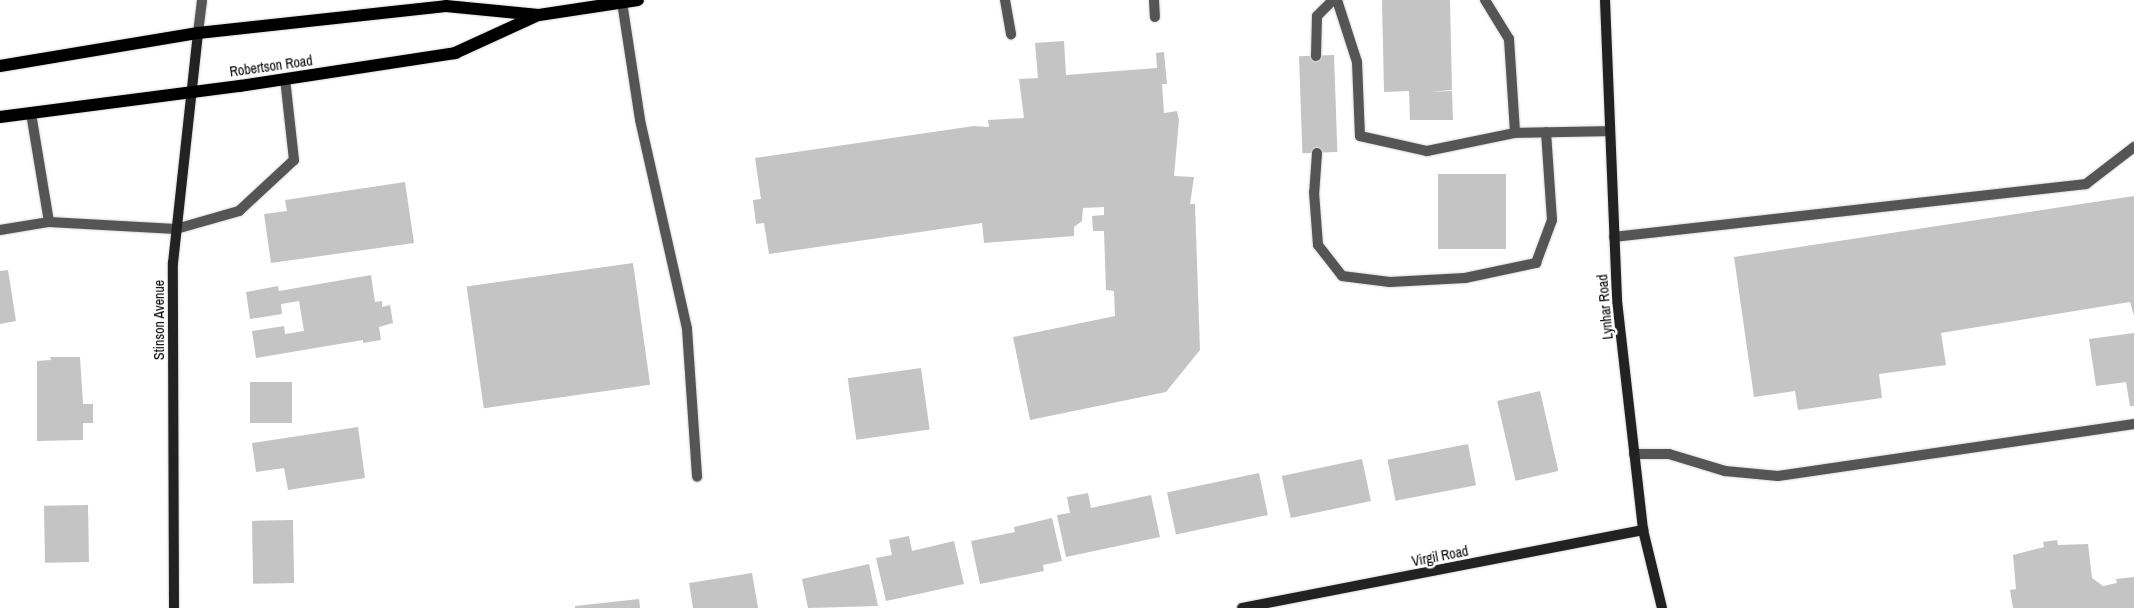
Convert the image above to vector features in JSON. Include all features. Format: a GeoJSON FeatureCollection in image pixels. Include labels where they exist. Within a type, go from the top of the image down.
{"type":"FeatureCollection","features":[{"type":"Feature","properties":{"kind":"main road","name":"Robertson Road"},"geometry":{"type":"LineString","coordinates":[[0,66],[198,33],[446,6],[539,15],[638,0]]}},
{"type":"Feature","properties":{"kind":"main road","name":"Robertson Road"},"geometry":{"type":"LineString","coordinates":[[0,117],[285,79],[455,53],[539,15]]}},
{"type":"Feature","properties":{"kind":"street","name":"Lynhar Road"},"geometry":{"type":"LineString","coordinates":[[1605,0],[1617,301],[1642,530],[1662,608]]}},
{"type":"Feature","properties":{"kind":"street","name":"Stinson Avenue"},"geometry":{"type":"LineString","coordinates":[[174,608],[173,288],[176,229],[198,33]]}},
{"type":"Feature","properties":{"kind":"street","name":"Virgil Road"},"geometry":{"type":"LineString","coordinates":[[1242,608],[1642,530]]}},
{"type":"Feature","properties":{"kind":"lane"},"geometry":{"type":"LineString","coordinates":[[198,33],[202,0]]}},
{"type":"Feature","properties":{"kind":"lane"},"geometry":{"type":"LineString","coordinates":[[1005,0],[1011,34]]}},
{"type":"Feature","properties":{"kind":"lane"},"geometry":{"type":"LineString","coordinates":[[1154,0],[1155,17]]}},
{"type":"Feature","properties":{"kind":"lane"},"geometry":{"type":"LineString","coordinates":[[1316,56],[1316,16],[1333,0]]}},
{"type":"Feature","properties":{"kind":"lane"},"geometry":{"type":"LineString","coordinates":[[1337,0],[1357,62],[1360,136],[1427,151],[1515,133],[1610,131]]}},
{"type":"Feature","properties":{"kind":"lane"},"geometry":{"type":"LineString","coordinates":[[1485,0],[1509,38],[1515,133]]}},
{"type":"Feature","properties":{"kind":"lane"},"geometry":{"type":"LineString","coordinates":[[622,2],[640,120],[687,328],[697,477]]}},
{"type":"Feature","properties":{"kind":"lane"},"geometry":{"type":"LineString","coordinates":[[0,230],[49,222],[176,229],[239,211],[294,160],[285,79]]}},
{"type":"Feature","properties":{"kind":"lane"},"geometry":{"type":"LineString","coordinates":[[31,113],[49,222]]}},
{"type":"Feature","properties":{"kind":"lane"},"geometry":{"type":"LineString","coordinates":[[1317,153],[1314,192],[1318,245],[1342,276],[1390,282],[1465,278],[1536,263],[1552,220],[1546,132]]}},
{"type":"Feature","properties":{"kind":"lane"},"geometry":{"type":"LineString","coordinates":[[1614,237],[2086,184],[2134,146]]}},
{"type":"Feature","properties":{"kind":"lane"},"geometry":{"type":"LineString","coordinates":[[1634,454],[1669,454],[1725,471],[1778,476],[2134,424]]}},
{"type":"Feature","properties":{"kind":"building"},"geometry":{"type":"Polygon","coordinates":[[[1382,0],[1450,0],[1452,90],[1429,92],[1452,91],[1453,120],[1410,120],[1409,91],[1384,92],[1382,0]]]}},
{"type":"Feature","properties":{"kind":"building"},"geometry":{"type":"Polygon","coordinates":[[[1064,41],[1066,75],[1157,68],[1156,53],[1164,52],[1167,84],[1162,84],[1164,113],[1177,111],[1179,120],[1174,176],[1194,177],[1190,204],[1195,204],[1200,350],[1166,392],[1030,420],[1013,337],[1115,316],[1114,291],[1106,290],[1104,231],[1093,231],[1092,216],[1104,215],[1104,207],[1083,208],[1082,221],[1074,227],[1074,236],[984,243],[982,223],[769,254],[764,223],[756,224],[753,200],[761,199],[755,158],[974,126],[989,127],[988,120],[1024,118],[1019,79],[1038,78],[1035,43],[1064,41]]]}},
{"type":"Feature","properties":{"kind":"building"},"geometry":{"type":"Polygon","coordinates":[[[1334,55],[1337,152],[1302,153],[1299,56],[1334,55]]]}},
{"type":"Feature","properties":{"kind":"building"},"geometry":{"type":"Polygon","coordinates":[[[1438,174],[1506,174],[1506,249],[1438,249],[1438,174]]]}},
{"type":"Feature","properties":{"kind":"building"},"geometry":{"type":"Polygon","coordinates":[[[405,182],[414,243],[271,263],[264,214],[287,211],[285,200],[405,182]]]}},
{"type":"Feature","properties":{"kind":"building"},"geometry":{"type":"Polygon","coordinates":[[[2134,196],[2134,316],[2130,302],[1941,333],[1946,365],[1879,374],[1882,398],[1798,410],[1795,391],[1754,397],[1734,257],[2134,196]]]}},
{"type":"Feature","properties":{"kind":"building"},"geometry":{"type":"Polygon","coordinates":[[[633,263],[650,385],[484,408],[467,286],[633,263]]]}},
{"type":"Feature","properties":{"kind":"building"},"geometry":{"type":"Polygon","coordinates":[[[8,270],[16,321],[0,324],[0,271],[8,270]]]}},
{"type":"Feature","properties":{"kind":"building"},"geometry":{"type":"Polygon","coordinates":[[[371,275],[375,302],[382,301],[382,307],[390,305],[393,323],[379,327],[381,340],[363,343],[363,340],[256,358],[252,331],[284,326],[285,334],[304,331],[299,301],[281,304],[282,314],[250,319],[246,292],[278,286],[279,291],[371,275]]]}},
{"type":"Feature","properties":{"kind":"building"},"geometry":{"type":"Polygon","coordinates":[[[2134,333],[2134,406],[2130,406],[2126,382],[2096,386],[2089,339],[2134,333]]]}},
{"type":"Feature","properties":{"kind":"building"},"geometry":{"type":"Polygon","coordinates":[[[50,357],[80,357],[83,404],[93,404],[93,423],[83,423],[83,440],[37,441],[37,361],[51,360],[50,357]]]}},
{"type":"Feature","properties":{"kind":"building"},"geometry":{"type":"Polygon","coordinates":[[[921,368],[930,429],[856,440],[848,378],[921,368]]]}},
{"type":"Feature","properties":{"kind":"building"},"geometry":{"type":"Polygon","coordinates":[[[250,382],[292,382],[292,423],[250,423],[250,382]]]}},
{"type":"Feature","properties":{"kind":"building"},"geometry":{"type":"Polygon","coordinates":[[[1540,391],[1558,471],[1516,481],[1497,401],[1540,391]]]}},
{"type":"Feature","properties":{"kind":"building"},"geometry":{"type":"Polygon","coordinates":[[[358,427],[365,478],[288,490],[284,468],[256,472],[252,443],[358,427]]]}},
{"type":"Feature","properties":{"kind":"building"},"geometry":{"type":"Polygon","coordinates":[[[1468,444],[1476,485],[1396,501],[1388,460],[1468,444]]]}},
{"type":"Feature","properties":{"kind":"building"},"geometry":{"type":"Polygon","coordinates":[[[1362,459],[1371,501],[1291,518],[1282,476],[1362,459]]]}},
{"type":"Feature","properties":{"kind":"building"},"geometry":{"type":"Polygon","coordinates":[[[1259,473],[1268,515],[1176,535],[1167,493],[1259,473]]]}},
{"type":"Feature","properties":{"kind":"building"},"geometry":{"type":"Polygon","coordinates":[[[1088,493],[1091,508],[1151,495],[1160,537],[1066,557],[1057,515],[1070,513],[1067,497],[1088,493]]]}},
{"type":"Feature","properties":{"kind":"building"},"geometry":{"type":"Polygon","coordinates":[[[88,505],[89,562],[45,563],[44,506],[88,505]]]}},
{"type":"Feature","properties":{"kind":"building"},"geometry":{"type":"Polygon","coordinates":[[[1052,518],[1062,561],[1043,565],[1044,571],[980,584],[971,541],[1015,532],[1014,527],[1052,518]]]}},
{"type":"Feature","properties":{"kind":"building"},"geometry":{"type":"Polygon","coordinates":[[[293,520],[294,583],[253,584],[252,521],[293,520]]]}},
{"type":"Feature","properties":{"kind":"building"},"geometry":{"type":"Polygon","coordinates":[[[909,536],[912,551],[954,541],[964,584],[886,601],[876,558],[892,555],[889,540],[909,536]]]}},
{"type":"Feature","properties":{"kind":"building"},"geometry":{"type":"Polygon","coordinates":[[[2057,540],[2058,545],[2088,544],[2092,578],[2103,586],[2117,583],[2116,579],[2134,577],[2134,608],[2013,608],[2010,590],[2016,589],[2013,555],[2044,547],[2043,542],[2057,540]]]}},
{"type":"Feature","properties":{"kind":"building"},"geometry":{"type":"Polygon","coordinates":[[[869,564],[878,606],[808,608],[802,579],[869,564]]]}},
{"type":"Feature","properties":{"kind":"building"},"geometry":{"type":"Polygon","coordinates":[[[752,573],[758,608],[693,608],[689,583],[752,573]]]}},
{"type":"Feature","properties":{"kind":"building"},"geometry":{"type":"Polygon","coordinates":[[[639,599],[640,608],[575,608],[575,606],[639,599]]]}}]}
